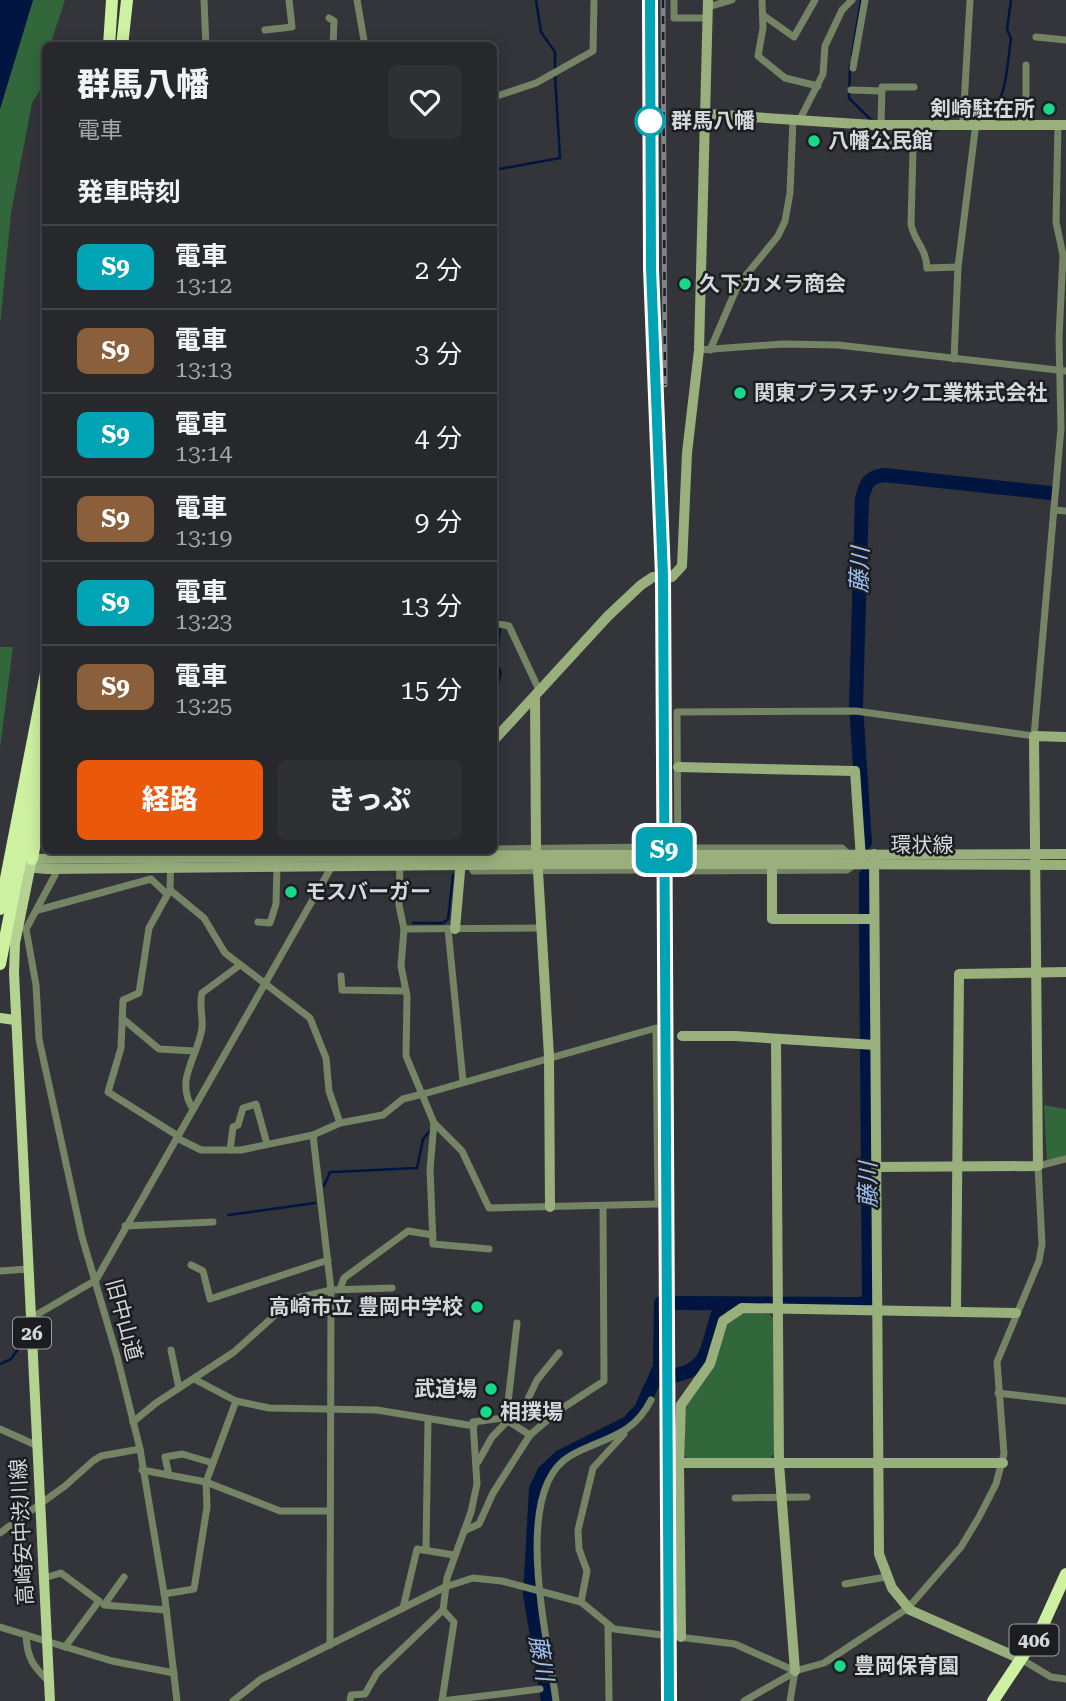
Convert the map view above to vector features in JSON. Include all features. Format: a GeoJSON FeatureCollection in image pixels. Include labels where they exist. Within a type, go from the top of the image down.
{"type":"FeatureCollection","features":[{"type":"Feature","properties":{"kind":"highway"},"geometry":{"type":"LineString","coordinates":[[109,42],[112,0]]}},
{"type":"Feature","properties":{"kind":"highway"},"geometry":{"type":"LineString","coordinates":[[122,42],[127,0]]}},
{"type":"Feature","properties":{"kind":"highway"},"geometry":{"type":"LineString","coordinates":[[23,863],[42,706]]}},
{"type":"Feature","properties":{"kind":"highway"},"geometry":{"type":"LineString","coordinates":[[0,964],[23,863],[42,756]]}},
{"type":"Feature","properties":{"kind":"highway"},"geometry":{"type":"LineString","coordinates":[[0,909],[23,863],[42,796]]}},
{"type":"Feature","properties":{"kind":"highway","name":"406"},"geometry":{"type":"LineString","coordinates":[[993,1701],[1052,1610],[1066,1574]]}},
{"type":"Feature","properties":{"kind":"main road","name":"高崎安中渋川線"},"geometry":{"type":"LineString","coordinates":[[23,863],[15,943],[15,1020],[50,1701]]}},
{"type":"Feature","properties":{"kind":"main road"},"geometry":{"type":"LineString","coordinates":[[0,1018],[15,1020]]}},
{"type":"Feature","properties":{"kind":"street"},"geometry":{"type":"LineString","coordinates":[[204,0],[205,42]]}},
{"type":"Feature","properties":{"kind":"street"},"geometry":{"type":"LineString","coordinates":[[265,30],[292,27],[289,0]]}},
{"type":"Feature","properties":{"kind":"street"},"geometry":{"type":"LineString","coordinates":[[357,0],[364,42]]}},
{"type":"Feature","properties":{"kind":"street"},"geometry":{"type":"LineString","coordinates":[[497,95],[536,83],[593,51],[594,0]]}},
{"type":"Feature","properties":{"kind":"street"},"geometry":{"type":"LineString","coordinates":[[674,0],[674,18],[708,18]]}},
{"type":"Feature","properties":{"kind":"street"},"geometry":{"type":"LineString","coordinates":[[497,733],[641,584],[653,577],[672,576],[682,566],[687,453],[705,350],[702,158],[707,114],[708,3],[732,0]]}},
{"type":"Feature","properties":{"kind":"street"},"geometry":{"type":"LineString","coordinates":[[762,0],[758,56],[785,78],[818,86]]}},
{"type":"Feature","properties":{"kind":"street"},"geometry":{"type":"LineString","coordinates":[[763,15],[794,37],[815,0]]}},
{"type":"Feature","properties":{"kind":"street"},"geometry":{"type":"LineString","coordinates":[[705,350],[738,285],[778,236],[785,221],[796,120],[818,86],[825,67],[825,46],[842,10],[852,0]]}},
{"type":"Feature","properties":{"kind":"street"},"geometry":{"type":"LineString","coordinates":[[853,68],[865,0]]}},
{"type":"Feature","properties":{"kind":"street"},"geometry":{"type":"LineString","coordinates":[[963,123],[970,0]]}},
{"type":"Feature","properties":{"kind":"street"},"geometry":{"type":"LineString","coordinates":[[329,18],[334,22],[333,42]]}},
{"type":"Feature","properties":{"kind":"street"},"geometry":{"type":"LineString","coordinates":[[1035,37],[1066,40]]}},
{"type":"Feature","properties":{"kind":"street"},"geometry":{"type":"LineString","coordinates":[[1026,65],[1026,124]]}},
{"type":"Feature","properties":{"kind":"street"},"geometry":{"type":"LineString","coordinates":[[914,88],[882,87],[877,125],[891,141],[909,145],[913,150],[911,224],[925,251],[927,268],[958,267]]}},
{"type":"Feature","properties":{"kind":"street"},"geometry":{"type":"LineString","coordinates":[[851,90],[882,91]]}},
{"type":"Feature","properties":{"kind":"street"},"geometry":{"type":"LineString","coordinates":[[707,114],[877,125],[1062,125],[1056,222],[1063,256],[1059,338],[1063,371],[1061,428],[1034,736],[1038,1166],[1042,1244],[1035,1275],[1016,1312],[997,1362],[1003,1463],[996,1484],[961,1547],[908,1608],[824,1664],[795,1671],[744,1701]]}},
{"type":"Feature","properties":{"kind":"street"},"geometry":{"type":"LineString","coordinates":[[954,359],[958,267],[976,123]]}},
{"type":"Feature","properties":{"kind":"street"},"geometry":{"type":"LineString","coordinates":[[705,350],[783,344],[838,345],[1063,371]]}},
{"type":"Feature","properties":{"kind":"street"},"geometry":{"type":"LineString","coordinates":[[1054,510],[1066,511]]}},
{"type":"Feature","properties":{"kind":"street"},"geometry":{"type":"LineString","coordinates":[[497,624],[509,626],[537,694],[536,848]]}},
{"type":"Feature","properties":{"kind":"street"},"geometry":{"type":"LineString","coordinates":[[776,859],[678,871],[677,712],[856,711],[1034,736],[1066,737]]}},
{"type":"Feature","properties":{"kind":"street"},"geometry":{"type":"LineString","coordinates":[[678,767],[855,771],[856,860],[847,870],[678,848]]}},
{"type":"Feature","properties":{"kind":"street"},"geometry":{"type":"LineString","coordinates":[[467,859],[473,871],[651,870],[652,847],[497,849]]}},
{"type":"Feature","properties":{"kind":"street"},"geometry":{"type":"LineString","coordinates":[[23,863],[55,869],[262,854]]}},
{"type":"Feature","properties":{"kind":"street"},"geometry":{"type":"LineString","coordinates":[[32,1318],[96,1280],[332,866],[349,854]]}},
{"type":"Feature","properties":{"kind":"street"},"geometry":{"type":"LineString","coordinates":[[170,859],[169,892],[149,928],[139,993],[122,1000],[121,1048],[108,1092],[201,1150],[230,1150],[313,1135],[340,1123],[383,1115],[403,1099],[421,1095],[549,1056],[656,1028],[658,1204],[489,1208],[462,1150],[435,1123],[421,1095],[406,1056],[406,990],[401,967],[404,929],[399,905],[401,854],[467,859]]}},
{"type":"Feature","properties":{"kind":"street","name":"環状線"},"geometry":{"type":"LineString","coordinates":[[467,859],[1034,859],[1066,854]]}},
{"type":"Feature","properties":{"kind":"street"},"geometry":{"type":"LineString","coordinates":[[23,863],[66,855],[276,866],[400,866],[467,859]]}},
{"type":"Feature","properties":{"kind":"street"},"geometry":{"type":"LineString","coordinates":[[463,1081],[451,929],[467,859]]}},
{"type":"Feature","properties":{"kind":"street"},"geometry":{"type":"LineString","coordinates":[[776,859],[772,919],[874,919]]}},
{"type":"Feature","properties":{"kind":"street"},"geometry":{"type":"LineString","coordinates":[[874,859],[878,1543],[886,1577],[908,1608],[1021,1659],[1051,1677],[1066,1679]]}},
{"type":"Feature","properties":{"kind":"street","name":"環状線"},"geometry":{"type":"LineString","coordinates":[[1034,859],[1066,865]]}},
{"type":"Feature","properties":{"kind":"street"},"geometry":{"type":"LineString","coordinates":[[258,922],[270,923],[275,912],[276,866]]}},
{"type":"Feature","properties":{"kind":"street","name":"旧中山道"},"geometry":{"type":"LineString","coordinates":[[55,869],[55,876],[37,910],[29,919],[26,929],[39,1039],[59,1142],[139,1449],[164,1594],[177,1701]]}},
{"type":"Feature","properties":{"kind":"street"},"geometry":{"type":"LineString","coordinates":[[538,871],[549,1056],[550,1207]]}},
{"type":"Feature","properties":{"kind":"street"},"geometry":{"type":"LineString","coordinates":[[37,910],[151,879],[204,918],[225,953],[266,982],[312,1021],[326,1058],[329,1091],[340,1123]]}},
{"type":"Feature","properties":{"kind":"street"},"geometry":{"type":"LineString","coordinates":[[404,929],[541,928]]}},
{"type":"Feature","properties":{"kind":"street"},"geometry":{"type":"LineString","coordinates":[[16,965],[31,964]]}},
{"type":"Feature","properties":{"kind":"street"},"geometry":{"type":"LineString","coordinates":[[193,1109],[185,1097],[186,1076],[202,1028],[202,993],[240,965]]}},
{"type":"Feature","properties":{"kind":"street"},"geometry":{"type":"LineString","coordinates":[[956,1309],[958,974],[1066,972]]}},
{"type":"Feature","properties":{"kind":"street"},"geometry":{"type":"LineString","coordinates":[[341,976],[342,989],[406,990]]}},
{"type":"Feature","properties":{"kind":"street"},"geometry":{"type":"LineString","coordinates":[[122,1018],[159,1049],[194,1051]]}},
{"type":"Feature","properties":{"kind":"street"},"geometry":{"type":"LineString","coordinates":[[682,1036],[875,1045]]}},
{"type":"Feature","properties":{"kind":"street"},"geometry":{"type":"LineString","coordinates":[[776,1039],[779,1464],[795,1671],[790,1701]]}},
{"type":"Feature","properties":{"kind":"street"},"geometry":{"type":"LineString","coordinates":[[230,1150],[233,1127],[237,1125],[243,1108],[256,1104],[267,1144]]}},
{"type":"Feature","properties":{"kind":"street"},"geometry":{"type":"LineString","coordinates":[[435,1123],[430,1181],[433,1244],[489,1249]]}},
{"type":"Feature","properties":{"kind":"street"},"geometry":{"type":"LineString","coordinates":[[313,1135],[331,1290],[330,1645]]}},
{"type":"Feature","properties":{"kind":"street"},"geometry":{"type":"LineString","coordinates":[[876,1167],[1038,1166],[1066,1160]]}},
{"type":"Feature","properties":{"kind":"street"},"geometry":{"type":"LineString","coordinates":[[464,1531],[479,1524],[493,1493],[530,1435],[558,1411],[604,1381],[603,1206]]}},
{"type":"Feature","properties":{"kind":"street"},"geometry":{"type":"LineString","coordinates":[[125,1226],[213,1222]]}},
{"type":"Feature","properties":{"kind":"street"},"geometry":{"type":"LineString","coordinates":[[340,1290],[344,1278],[408,1230],[433,1235]]}},
{"type":"Feature","properties":{"kind":"street"},"geometry":{"type":"LineString","coordinates":[[191,1265],[203,1271],[210,1299],[328,1260]]}},
{"type":"Feature","properties":{"kind":"street"},"geometry":{"type":"LineString","coordinates":[[0,1271],[29,1269]]}},
{"type":"Feature","properties":{"kind":"street"},"geometry":{"type":"LineString","coordinates":[[133,1422],[234,1352],[293,1300],[331,1290],[392,1288]]}},
{"type":"Feature","properties":{"kind":"street"},"geometry":{"type":"LineString","coordinates":[[681,1637],[681,1405],[710,1364],[723,1321],[734,1310],[956,1309],[1016,1312]]}},
{"type":"Feature","properties":{"kind":"street"},"geometry":{"type":"LineString","coordinates":[[506,1420],[517,1324]]}},
{"type":"Feature","properties":{"kind":"street"},"geometry":{"type":"LineString","coordinates":[[171,1350],[179,1388]]}},
{"type":"Feature","properties":{"kind":"street"},"geometry":{"type":"LineString","coordinates":[[478,1463],[506,1420],[527,1401],[537,1380],[559,1353]]}},
{"type":"Feature","properties":{"kind":"street"},"geometry":{"type":"LineString","coordinates":[[194,1379],[236,1401],[269,1408],[377,1410],[474,1426]]}},
{"type":"Feature","properties":{"kind":"street"},"geometry":{"type":"LineString","coordinates":[[998,1393],[1066,1401]]}},
{"type":"Feature","properties":{"kind":"street"},"geometry":{"type":"LineString","coordinates":[[581,1602],[587,1571],[579,1549],[578,1530],[593,1468],[637,1422],[651,1400]]}},
{"type":"Feature","properties":{"kind":"street"},"geometry":{"type":"LineString","coordinates":[[164,1594],[194,1589],[207,1507],[206,1482],[236,1401]]}},
{"type":"Feature","properties":{"kind":"street"},"geometry":{"type":"LineString","coordinates":[[426,1549],[428,1419]]}},
{"type":"Feature","properties":{"kind":"street"},"geometry":{"type":"LineString","coordinates":[[350,1701],[351,1695],[365,1694],[377,1673],[443,1610],[445,1587],[477,1484],[478,1463],[473,1422],[506,1420],[530,1435]]}},
{"type":"Feature","properties":{"kind":"street"},"geometry":{"type":"LineString","coordinates":[[0,1429],[37,1446]]}},
{"type":"Feature","properties":{"kind":"street"},"geometry":{"type":"LineString","coordinates":[[556,1701],[537,1590],[539,1512],[547,1480],[554,1469],[569,1457],[627,1430]]}},
{"type":"Feature","properties":{"kind":"street"},"geometry":{"type":"LineString","coordinates":[[0,1533],[101,1456],[139,1449]]}},
{"type":"Feature","properties":{"kind":"street"},"geometry":{"type":"LineString","coordinates":[[169,1475],[165,1457],[183,1454],[214,1463]]}},
{"type":"Feature","properties":{"kind":"street"},"geometry":{"type":"LineString","coordinates":[[679,1463],[1003,1463]]}},
{"type":"Feature","properties":{"kind":"street"},"geometry":{"type":"LineString","coordinates":[[142,1470],[206,1482],[280,1511],[329,1511]]}},
{"type":"Feature","properties":{"kind":"street"},"geometry":{"type":"LineString","coordinates":[[735,1498],[807,1497]]}},
{"type":"Feature","properties":{"kind":"street"},"geometry":{"type":"LineString","coordinates":[[403,1608],[417,1549],[454,1555]]}},
{"type":"Feature","properties":{"kind":"street"},"geometry":{"type":"LineString","coordinates":[[44,1578],[61,1573],[99,1601],[65,1647]]}},
{"type":"Feature","properties":{"kind":"street"},"geometry":{"type":"LineString","coordinates":[[124,1577],[104,1605],[166,1609]]}},
{"type":"Feature","properties":{"kind":"street"},"geometry":{"type":"LineString","coordinates":[[845,1584],[886,1577]]}},
{"type":"Feature","properties":{"kind":"street"},"geometry":{"type":"LineString","coordinates":[[233,1701],[261,1679],[445,1587],[480,1578],[581,1602],[608,1626],[735,1644],[795,1671]]}},
{"type":"Feature","properties":{"kind":"street"},"geometry":{"type":"LineString","coordinates":[[443,1610],[454,1622],[442,1701],[540,1689]]}},
{"type":"Feature","properties":{"kind":"street"},"geometry":{"type":"LineString","coordinates":[[608,1626],[609,1701]]}},
{"type":"Feature","properties":{"kind":"street"},"geometry":{"type":"LineString","coordinates":[[0,1627],[112,1661],[174,1673]]}},
{"type":"Feature","properties":{"kind":"street"},"geometry":{"type":"LineString","coordinates":[[26,1635],[27,1655],[32,1666],[49,1682]]}},
{"type":"Feature","properties":{"kind":"green space"},"geometry":{"type":"Polygon","coordinates":[[[33,0],[65,0],[51,42],[42,42],[40,90],[32,103],[11,213],[0,325],[0,109],[33,0]]]}},
{"type":"Feature","properties":{"kind":"green space"},"geometry":{"type":"Polygon","coordinates":[[[0,647],[13,647],[0,748],[0,647]]]}},
{"type":"Feature","properties":{"kind":"green space"},"geometry":{"type":"Polygon","coordinates":[[[1044,1105],[1066,1109],[1066,1156],[1047,1161],[1044,1105]]]}},
{"type":"Feature","properties":{"kind":"green space"},"geometry":{"type":"Polygon","coordinates":[[[742,1313],[769,1314],[774,1319],[774,1454],[769,1459],[688,1459],[684,1455],[686,1407],[714,1365],[728,1323],[742,1313]]]}},
{"type":"Feature","properties":{"kind":"water"},"geometry":{"type":"Polygon","coordinates":[[[0,0],[33,0],[0,109],[0,0]]]}},
{"type":"Feature","properties":{"kind":"waterway"},"geometry":{"type":"LineString","coordinates":[[536,0],[541,32],[555,52],[555,69]]}},
{"type":"Feature","properties":{"kind":"waterway"},"geometry":{"type":"LineString","coordinates":[[852,55],[861,0]]}},
{"type":"Feature","properties":{"kind":"waterway"},"geometry":{"type":"LineString","coordinates":[[990,118],[1000,100],[1005,80],[1011,38],[1007,30],[1011,0]]}},
{"type":"Feature","properties":{"kind":"waterway"},"geometry":{"type":"LineString","coordinates":[[850,65],[849,98],[871,120]]}},
{"type":"Feature","properties":{"kind":"waterway"},"geometry":{"type":"LineString","coordinates":[[497,169],[560,158],[555,76]]}},
{"type":"Feature","properties":{"kind":"waterway"},"geometry":{"type":"LineString","coordinates":[[913,140],[939,129]]}},
{"type":"Feature","properties":{"kind":"waterway","name":"藤川"},"geometry":{"type":"LineString","coordinates":[[865,843],[856,706],[862,498],[866,485],[874,477],[884,475],[1050,493]]}},
{"type":"Feature","properties":{"kind":"waterway"},"geometry":{"type":"LineString","coordinates":[[497,620],[501,621],[497,654]]}},
{"type":"Feature","properties":{"kind":"waterway"},"geometry":{"type":"LineString","coordinates":[[497,664],[501,673],[497,685]]}},
{"type":"Feature","properties":{"kind":"waterway"},"geometry":{"type":"LineString","coordinates":[[413,923],[443,923],[448,919],[453,875]]}},
{"type":"Feature","properties":{"kind":"waterway","name":"藤川"},"geometry":{"type":"LineString","coordinates":[[866,875],[866,912]]}},
{"type":"Feature","properties":{"kind":"waterway","name":"藤川"},"geometry":{"type":"LineString","coordinates":[[677,1303],[863,1304],[869,1299],[866,925]]}},
{"type":"Feature","properties":{"kind":"waterway"},"geometry":{"type":"LineString","coordinates":[[324,1186],[330,1172],[417,1168],[423,1139],[430,1131]]}},
{"type":"Feature","properties":{"kind":"waterway"},"geometry":{"type":"LineString","coordinates":[[228,1215],[315,1203]]}},
{"type":"Feature","properties":{"kind":"waterway","name":"藤川"},"geometry":{"type":"LineString","coordinates":[[548,1701],[530,1594],[536,1489],[544,1472],[560,1457],[628,1423],[641,1409],[660,1367],[661,1303]]}},
{"type":"Feature","properties":{"kind":"waterway","name":"藤川"},"geometry":{"type":"LineString","coordinates":[[676,1375],[689,1371],[704,1357],[723,1303]]}},
{"type":"Feature","properties":{"kind":"waterway"},"geometry":{"type":"LineString","coordinates":[[0,1364],[11,1359],[25,1339]]}},
{"type":"Feature","properties":{"kind":"railway"},"geometry":{"type":"LineString","coordinates":[[650,0],[651,268],[663,576],[669,1701]]}},
{"type":"Feature","properties":{"kind":"railway"},"geometry":{"type":"LineString","coordinates":[[663,0],[665,385]]}},
{"type":"Feature","properties":{"kind":"train","name":"S9"},"geometry":{"type":"LineString","coordinates":[[650,0],[651,268],[663,576],[669,1701]]}},
{"type":"Feature","properties":{"kind":"place","name":"剣崎駐在所"},"geometry":{"type":"Point","coordinates":[1049,109]}},
{"type":"Feature","properties":{"kind":"place","name":"群馬八幡"},"geometry":{"type":"Point","coordinates":[650,121]}},
{"type":"Feature","properties":{"kind":"place","name":"八幡公民館"},"geometry":{"type":"Point","coordinates":[814,141]}},
{"type":"Feature","properties":{"kind":"place","name":"久下カメラ商会"},"geometry":{"type":"Point","coordinates":[685,284]}},
{"type":"Feature","properties":{"kind":"place","name":"関東プラスチック工業株式会社"},"geometry":{"type":"Point","coordinates":[740,393]}},
{"type":"Feature","properties":{"kind":"place","name":"モスバーガー"},"geometry":{"type":"Point","coordinates":[291,892]}},
{"type":"Feature","properties":{"kind":"place","name":"高崎市立 豊岡中学校"},"geometry":{"type":"Point","coordinates":[477,1307]}},
{"type":"Feature","properties":{"kind":"place","name":"武道場"},"geometry":{"type":"Point","coordinates":[491,1389]}},
{"type":"Feature","properties":{"kind":"place","name":"相撲場"},"geometry":{"type":"Point","coordinates":[486,1412]}},
{"type":"Feature","properties":{"kind":"place","name":"豊岡保育園"},"geometry":{"type":"Point","coordinates":[840,1666]}}]}
